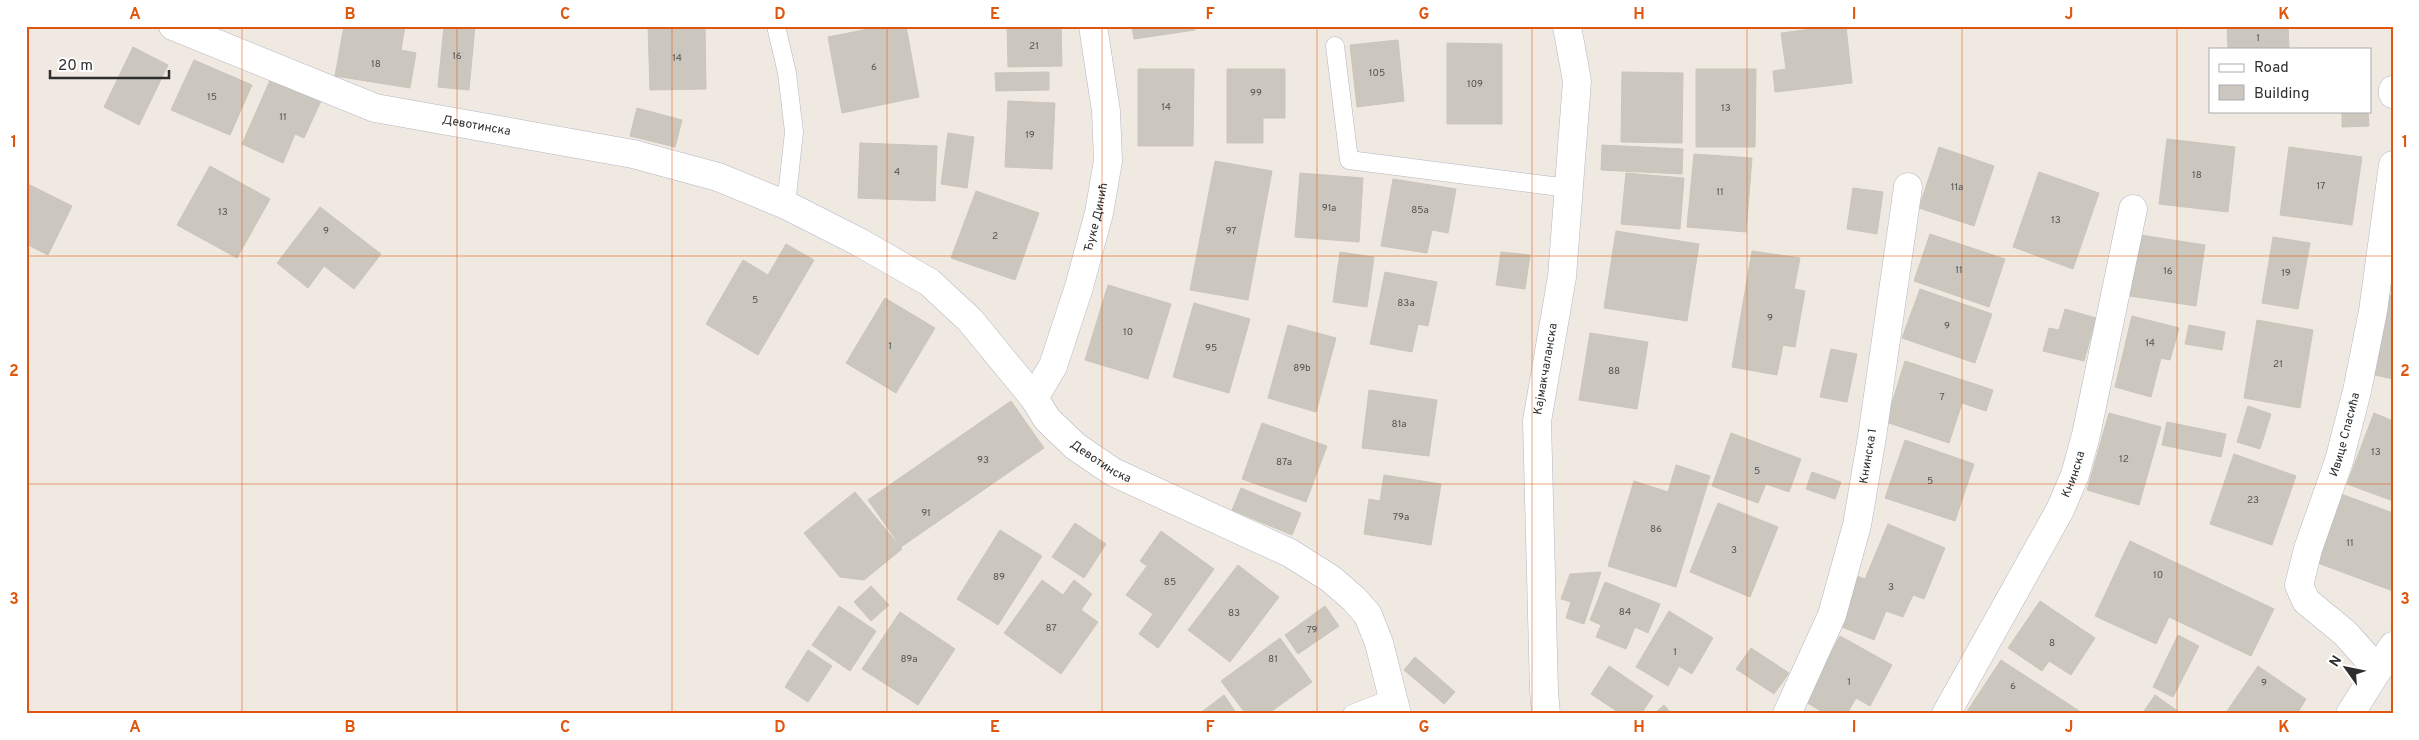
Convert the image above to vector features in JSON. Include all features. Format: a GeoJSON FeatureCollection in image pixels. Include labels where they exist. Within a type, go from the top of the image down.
{"type":"FeatureCollection","features":[{"type":"Feature","properties":{"kind":"street","name":"Девотинска"},"geometry":{"type":"LineString","coordinates":[[173,26],[375,108],[633,154],[718,177],[786,205],[859,242],[929,282],[970,320],[1034,398],[1047,419],[1074,446],[1113,472],[1290,553],[1331,579],[1354,599],[1368,615],[1379,643],[1395,706]]}},
{"type":"Feature","properties":{"kind":"street","name":"Ђуке Динић"},"geometry":{"type":"LineString","coordinates":[[1034,398],[1053,366],[1079,287],[1098,213],[1108,161],[1106,111],[1093,26]]}},
{"type":"Feature","properties":{"kind":"street","name":"Кајмакчаланска"},"geometry":{"type":"LineString","coordinates":[[1546,714],[1537,421],[1562,277],[1577,82],[1567,26]]}},
{"type":"Feature","properties":{"kind":"street","name":"Ивице Спасића"},"geometry":{"type":"LineString","coordinates":[[2378,670],[2345,633],[2306,601],[2299,584],[2308,549],[2338,461],[2357,391],[2373,311],[2393,164]]}},
{"type":"Feature","properties":{"kind":"street","name":"Книнска 1"},"geometry":{"type":"LineString","coordinates":[[1788,714],[1832,615],[1857,525],[1872,437],[1908,186]]}},
{"type":"Feature","properties":{"kind":"street","name":"Книнска"},"geometry":{"type":"LineString","coordinates":[[1946,714],[2060,510],[2075,475],[2086,435],[2133,209]]}},
{"type":"Feature","properties":{"kind":"street"},"geometry":{"type":"LineString","coordinates":[[2350,714],[2393,646]]}},
{"type":"Feature","properties":{"kind":"lane"},"geometry":{"type":"LineString","coordinates":[[776,26],[787,73],[794,132],[786,205]]}},
{"type":"Feature","properties":{"kind":"lane"},"geometry":{"type":"LineString","coordinates":[[1335,46],[1349,160],[1568,188]]}},
{"type":"Feature","properties":{"kind":"lane"},"geometry":{"type":"LineString","coordinates":[[1352,714],[1395,706]]}},
{"type":"Feature","properties":{"kind":"building"},"geometry":{"type":"Polygon","coordinates":[[[344,26],[405,26],[401,50],[416,53],[410,88],[335,76],[344,26]]]}},
{"type":"Feature","properties":{"kind":"building"},"geometry":{"type":"Polygon","coordinates":[[[444,26],[475,26],[469,90],[438,87],[444,26]]]}},
{"type":"Feature","properties":{"kind":"building"},"geometry":{"type":"Polygon","coordinates":[[[648,26],[705,26],[706,89],[650,90],[648,26]]]}},
{"type":"Feature","properties":{"kind":"building"},"geometry":{"type":"Polygon","coordinates":[[[884,26],[906,26],[919,97],[842,113],[828,37],[884,26]]]}},
{"type":"Feature","properties":{"kind":"building"},"geometry":{"type":"Polygon","coordinates":[[[1007,26],[1061,26],[1062,66],[1008,67],[1007,26]]]}},
{"type":"Feature","properties":{"kind":"building"},"geometry":{"type":"Polygon","coordinates":[[[1132,26],[1194,26],[1195,30],[1134,39],[1132,26]]]}},
{"type":"Feature","properties":{"kind":"building"},"geometry":{"type":"Polygon","coordinates":[[[1846,26],[1852,83],[1775,92],[1773,71],[1786,69],[1781,33],[1846,26]]]}},
{"type":"Feature","properties":{"kind":"building"},"geometry":{"type":"Polygon","coordinates":[[[2227,26],[2288,26],[2289,48],[2228,48],[2227,26]]]}},
{"type":"Feature","properties":{"kind":"building"},"geometry":{"type":"Polygon","coordinates":[[[1398,40],[1404,101],[1357,107],[1350,45],[1398,40]]]}},
{"type":"Feature","properties":{"kind":"building"},"geometry":{"type":"Polygon","coordinates":[[[1447,43],[1502,44],[1502,124],[1447,124],[1447,43]]]}},
{"type":"Feature","properties":{"kind":"building"},"geometry":{"type":"Polygon","coordinates":[[[133,47],[168,65],[139,125],[104,107],[133,47]]]}},
{"type":"Feature","properties":{"kind":"building"},"geometry":{"type":"Polygon","coordinates":[[[194,60],[252,85],[230,135],[171,110],[194,60]]]}},
{"type":"Feature","properties":{"kind":"building"},"geometry":{"type":"Polygon","coordinates":[[[1138,69],[1194,69],[1193,146],[1138,146],[1138,69]]]}},
{"type":"Feature","properties":{"kind":"building"},"geometry":{"type":"Polygon","coordinates":[[[1227,69],[1285,69],[1285,118],[1263,118],[1263,143],[1227,143],[1227,69]]]}},
{"type":"Feature","properties":{"kind":"building"},"geometry":{"type":"Polygon","coordinates":[[[1696,69],[1756,69],[1755,147],[1696,147],[1696,69]]]}},
{"type":"Feature","properties":{"kind":"building"},"geometry":{"type":"Polygon","coordinates":[[[1049,72],[1049,90],[996,91],[995,73],[1049,72]]]}},
{"type":"Feature","properties":{"kind":"building"},"geometry":{"type":"Polygon","coordinates":[[[1622,72],[1683,73],[1682,143],[1621,142],[1622,72]]]}},
{"type":"Feature","properties":{"kind":"building"},"geometry":{"type":"Polygon","coordinates":[[[271,78],[321,101],[304,138],[295,134],[283,163],[242,144],[271,78]]]}},
{"type":"Feature","properties":{"kind":"building"},"geometry":{"type":"Polygon","coordinates":[[[1008,101],[1055,103],[1052,169],[1005,167],[1008,101]]]}},
{"type":"Feature","properties":{"kind":"building"},"geometry":{"type":"Polygon","coordinates":[[[637,108],[682,120],[675,147],[630,136],[637,108]]]}},
{"type":"Feature","properties":{"kind":"building"},"geometry":{"type":"Polygon","coordinates":[[[2342,112],[2368,112],[2369,126],[2342,127],[2342,112]]]}},
{"type":"Feature","properties":{"kind":"building"},"geometry":{"type":"Polygon","coordinates":[[[948,133],[974,137],[967,188],[941,184],[948,133]]]}},
{"type":"Feature","properties":{"kind":"building"},"geometry":{"type":"Polygon","coordinates":[[[2167,139],[2235,147],[2228,212],[2159,204],[2167,139]]]}},
{"type":"Feature","properties":{"kind":"building"},"geometry":{"type":"Polygon","coordinates":[[[860,143],[937,146],[935,201],[858,198],[860,143]]]}},
{"type":"Feature","properties":{"kind":"building"},"geometry":{"type":"Polygon","coordinates":[[[1602,145],[1683,149],[1682,174],[1601,170],[1602,145]]]}},
{"type":"Feature","properties":{"kind":"building"},"geometry":{"type":"Polygon","coordinates":[[[1939,147],[1994,166],[1974,226],[1919,208],[1939,147]]]}},
{"type":"Feature","properties":{"kind":"building"},"geometry":{"type":"Polygon","coordinates":[[[2289,147],[2362,157],[2352,225],[2280,215],[2289,147]]]}},
{"type":"Feature","properties":{"kind":"building"},"geometry":{"type":"Polygon","coordinates":[[[1694,154],[1752,158],[1746,232],[1687,227],[1694,154]]]}},
{"type":"Feature","properties":{"kind":"building"},"geometry":{"type":"Polygon","coordinates":[[[1215,161],[1272,171],[1248,300],[1190,290],[1215,161]]]}},
{"type":"Feature","properties":{"kind":"building"},"geometry":{"type":"Polygon","coordinates":[[[210,166],[270,199],[237,258],[177,225],[210,166]]]}},
{"type":"Feature","properties":{"kind":"building"},"geometry":{"type":"Polygon","coordinates":[[[2039,172],[2099,193],[2073,269],[2013,247],[2039,172]]]}},
{"type":"Feature","properties":{"kind":"building"},"geometry":{"type":"Polygon","coordinates":[[[1300,173],[1363,178],[1359,242],[1295,237],[1300,173]]]}},
{"type":"Feature","properties":{"kind":"building"},"geometry":{"type":"Polygon","coordinates":[[[1626,173],[1684,178],[1680,229],[1621,224],[1626,173]]]}},
{"type":"Feature","properties":{"kind":"building"},"geometry":{"type":"Polygon","coordinates":[[[1393,179],[1456,189],[1448,233],[1432,230],[1427,253],[1381,246],[1393,179]]]}},
{"type":"Feature","properties":{"kind":"building"},"geometry":{"type":"Polygon","coordinates":[[[26,183],[72,206],[48,255],[26,244],[26,183]]]}},
{"type":"Feature","properties":{"kind":"building"},"geometry":{"type":"Polygon","coordinates":[[[1853,188],[1883,192],[1877,234],[1847,229],[1853,188]]]}},
{"type":"Feature","properties":{"kind":"building"},"geometry":{"type":"Polygon","coordinates":[[[976,191],[1039,213],[1015,280],[951,258],[976,191]]]}},
{"type":"Feature","properties":{"kind":"building"},"geometry":{"type":"Polygon","coordinates":[[[320,207],[381,254],[354,289],[324,266],[308,288],[277,263],[320,207]]]}},
{"type":"Feature","properties":{"kind":"building"},"geometry":{"type":"Polygon","coordinates":[[[1616,231],[1699,244],[1687,321],[1604,308],[1616,231]]]}},
{"type":"Feature","properties":{"kind":"building"},"geometry":{"type":"Polygon","coordinates":[[[1930,234],[2005,259],[1989,307],[1914,281],[1930,234]]]}},
{"type":"Feature","properties":{"kind":"building"},"geometry":{"type":"Polygon","coordinates":[[[2140,235],[2205,245],[2196,306],[2130,296],[2140,235]]]}},
{"type":"Feature","properties":{"kind":"building"},"geometry":{"type":"Polygon","coordinates":[[[2273,237],[2310,243],[2298,309],[2262,303],[2273,237]]]}},
{"type":"Feature","properties":{"kind":"building"},"geometry":{"type":"Polygon","coordinates":[[[786,244],[814,260],[758,355],[706,324],[743,260],[768,275],[786,244]]]}},
{"type":"Feature","properties":{"kind":"building"},"geometry":{"type":"Polygon","coordinates":[[[1752,251],[1800,258],[1794,289],[1805,291],[1795,347],[1783,345],[1777,375],[1732,367],[1752,251]]]}},
{"type":"Feature","properties":{"kind":"building"},"geometry":{"type":"Polygon","coordinates":[[[1340,252],[1374,257],[1367,307],[1333,302],[1340,252]]]}},
{"type":"Feature","properties":{"kind":"building"},"geometry":{"type":"Polygon","coordinates":[[[1501,252],[1530,255],[1525,289],[1496,285],[1501,252]]]}},
{"type":"Feature","properties":{"kind":"building"},"geometry":{"type":"Polygon","coordinates":[[[1385,272],[1437,282],[1428,326],[1418,324],[1412,352],[1370,344],[1385,272]]]}},
{"type":"Feature","properties":{"kind":"building"},"geometry":{"type":"Polygon","coordinates":[[[1108,285],[1171,304],[1148,379],[1085,360],[1108,285]]]}},
{"type":"Feature","properties":{"kind":"building"},"geometry":{"type":"Polygon","coordinates":[[[1920,289],[1992,314],[1975,363],[1902,338],[1920,289]]]}},
{"type":"Feature","properties":{"kind":"building"},"geometry":{"type":"Polygon","coordinates":[[[2384,294],[2393,296],[2393,379],[2366,373],[2384,294]]]}},
{"type":"Feature","properties":{"kind":"building"},"geometry":{"type":"Polygon","coordinates":[[[885,298],[935,328],[896,393],[846,363],[885,298]]]}},
{"type":"Feature","properties":{"kind":"building"},"geometry":{"type":"Polygon","coordinates":[[[1194,303],[1250,319],[1229,393],[1173,377],[1194,303]]]}},
{"type":"Feature","properties":{"kind":"building"},"geometry":{"type":"Polygon","coordinates":[[[2065,309],[2096,318],[2084,361],[2043,351],[2049,328],[2059,330],[2065,309]]]}},
{"type":"Feature","properties":{"kind":"building"},"geometry":{"type":"Polygon","coordinates":[[[2132,316],[2179,328],[2170,360],[2161,358],[2151,397],[2115,387],[2132,316]]]}},
{"type":"Feature","properties":{"kind":"building"},"geometry":{"type":"Polygon","coordinates":[[[2257,320],[2313,330],[2300,408],[2244,398],[2257,320]]]}},
{"type":"Feature","properties":{"kind":"building"},"geometry":{"type":"Polygon","coordinates":[[[1288,325],[1336,338],[1316,412],[1268,398],[1288,325]]]}},
{"type":"Feature","properties":{"kind":"building"},"geometry":{"type":"Polygon","coordinates":[[[2189,325],[2225,332],[2222,350],[2185,344],[2189,325]]]}},
{"type":"Feature","properties":{"kind":"building"},"geometry":{"type":"Polygon","coordinates":[[[1590,333],[1648,342],[1637,409],[1579,400],[1590,333]]]}},
{"type":"Feature","properties":{"kind":"building"},"geometry":{"type":"Polygon","coordinates":[[[1831,349],[1857,354],[1847,402],[1820,397],[1831,349]]]}},
{"type":"Feature","properties":{"kind":"building"},"geometry":{"type":"Polygon","coordinates":[[[1905,361],[1993,390],[1986,411],[1962,403],[1949,443],[1886,422],[1905,361]]]}},
{"type":"Feature","properties":{"kind":"building"},"geometry":{"type":"Polygon","coordinates":[[[1369,390],[1437,400],[1429,456],[1362,448],[1369,390]]]}},
{"type":"Feature","properties":{"kind":"building"},"geometry":{"type":"Polygon","coordinates":[[[1011,401],[1044,448],[901,547],[868,500],[1011,401]]]}},
{"type":"Feature","properties":{"kind":"building"},"geometry":{"type":"Polygon","coordinates":[[[2248,406],[2271,414],[2260,449],[2237,442],[2248,406]]]}},
{"type":"Feature","properties":{"kind":"building"},"geometry":{"type":"Polygon","coordinates":[[[2109,413],[2161,427],[2139,505],[2087,490],[2109,413]]]}},
{"type":"Feature","properties":{"kind":"building"},"geometry":{"type":"Polygon","coordinates":[[[2374,413],[2393,421],[2393,501],[2347,484],[2374,413]]]}},
{"type":"Feature","properties":{"kind":"building"},"geometry":{"type":"Polygon","coordinates":[[[2167,422],[2226,434],[2221,457],[2162,445],[2167,422]]]}},
{"type":"Feature","properties":{"kind":"building"},"geometry":{"type":"Polygon","coordinates":[[[1262,423],[1327,446],[1306,502],[1242,479],[1262,423]]]}},
{"type":"Feature","properties":{"kind":"building"},"geometry":{"type":"Polygon","coordinates":[[[1731,433],[1801,459],[1789,492],[1766,484],[1758,503],[1712,486],[1731,433]]]}},
{"type":"Feature","properties":{"kind":"building"},"geometry":{"type":"Polygon","coordinates":[[[1905,440],[1974,464],[1955,521],[1885,498],[1905,440]]]}},
{"type":"Feature","properties":{"kind":"building"},"geometry":{"type":"Polygon","coordinates":[[[2234,454],[2296,476],[2272,545],[2210,524],[2234,454]]]}},
{"type":"Feature","properties":{"kind":"building"},"geometry":{"type":"Polygon","coordinates":[[[1676,465],[1710,476],[1676,587],[1608,566],[1634,481],[1668,492],[1676,465]]]}},
{"type":"Feature","properties":{"kind":"building"},"geometry":{"type":"Polygon","coordinates":[[[1812,472],[1841,482],[1835,499],[1806,489],[1812,472]]]}},
{"type":"Feature","properties":{"kind":"building"},"geometry":{"type":"Polygon","coordinates":[[[1384,475],[1441,484],[1431,545],[1364,534],[1369,499],[1380,501],[1384,475]]]}},
{"type":"Feature","properties":{"kind":"building"},"geometry":{"type":"Polygon","coordinates":[[[1241,488],[1301,513],[1292,535],[1232,510],[1241,488]]]}},
{"type":"Feature","properties":{"kind":"building"},"geometry":{"type":"Polygon","coordinates":[[[855,492],[902,549],[864,580],[840,577],[804,533],[855,492]]]}},
{"type":"Feature","properties":{"kind":"building"},"geometry":{"type":"Polygon","coordinates":[[[2341,494],[2393,513],[2393,591],[2315,562],[2341,494]]]}},
{"type":"Feature","properties":{"kind":"building"},"geometry":{"type":"Polygon","coordinates":[[[1718,503],[1778,527],[1750,597],[1690,572],[1718,503]]]}},
{"type":"Feature","properties":{"kind":"building"},"geometry":{"type":"Polygon","coordinates":[[[1075,523],[1106,544],[1084,578],[1052,557],[1075,523]]]}},
{"type":"Feature","properties":{"kind":"building"},"geometry":{"type":"Polygon","coordinates":[[[1888,524],[1945,548],[1924,599],[1913,595],[1903,617],[1886,611],[1874,640],[1837,625],[1857,576],[1865,579],[1888,524]]]}},
{"type":"Feature","properties":{"kind":"building"},"geometry":{"type":"Polygon","coordinates":[[[1000,530],[1042,556],[998,625],[957,599],[1000,530]]]}},
{"type":"Feature","properties":{"kind":"building"},"geometry":{"type":"Polygon","coordinates":[[[1161,531],[1214,569],[1158,648],[1139,634],[1153,614],[1126,595],[1147,566],[1140,561],[1161,531]]]}},
{"type":"Feature","properties":{"kind":"building"},"geometry":{"type":"Polygon","coordinates":[[[2130,541],[2274,609],[2251,656],[2169,617],[2156,644],[2095,616],[2130,541]]]}},
{"type":"Feature","properties":{"kind":"building"},"geometry":{"type":"Polygon","coordinates":[[[1238,565],[1279,597],[1230,662],[1188,630],[1238,565]]]}},
{"type":"Feature","properties":{"kind":"building"},"geometry":{"type":"Polygon","coordinates":[[[1601,572],[1584,624],[1566,618],[1571,602],[1561,599],[1570,574],[1601,572]]]}},
{"type":"Feature","properties":{"kind":"building"},"geometry":{"type":"Polygon","coordinates":[[[1042,580],[1063,595],[1074,580],[1092,594],[1081,610],[1098,622],[1061,674],[1004,633],[1042,580]]]}},
{"type":"Feature","properties":{"kind":"building"},"geometry":{"type":"Polygon","coordinates":[[[1605,582],[1660,604],[1648,633],[1635,627],[1626,649],[1596,637],[1601,625],[1590,620],[1605,582]]]}},
{"type":"Feature","properties":{"kind":"building"},"geometry":{"type":"Polygon","coordinates":[[[871,586],[889,605],[871,621],[854,602],[871,586]]]}},
{"type":"Feature","properties":{"kind":"building"},"geometry":{"type":"Polygon","coordinates":[[[2040,601],[2095,638],[2071,675],[2049,661],[2042,671],[2008,648],[2040,601]]]}},
{"type":"Feature","properties":{"kind":"building"},"geometry":{"type":"Polygon","coordinates":[[[839,606],[876,631],[850,671],[812,645],[839,606]]]}},
{"type":"Feature","properties":{"kind":"building"},"geometry":{"type":"Polygon","coordinates":[[[1325,606],[1339,626],[1298,654],[1285,635],[1325,606]]]}},
{"type":"Feature","properties":{"kind":"building"},"geometry":{"type":"Polygon","coordinates":[[[1669,611],[1713,638],[1692,674],[1679,666],[1668,686],[1636,667],[1669,611]]]}},
{"type":"Feature","properties":{"kind":"building"},"geometry":{"type":"Polygon","coordinates":[[[900,612],[955,649],[918,705],[862,669],[900,612]]]}},
{"type":"Feature","properties":{"kind":"building"},"geometry":{"type":"Polygon","coordinates":[[[2178,635],[2199,646],[2173,697],[2153,687],[2178,635]]]}},
{"type":"Feature","properties":{"kind":"building"},"geometry":{"type":"Polygon","coordinates":[[[1840,636],[1892,665],[1870,706],[1856,698],[1847,714],[1826,714],[1804,701],[1840,636]]]}},
{"type":"Feature","properties":{"kind":"building"},"geometry":{"type":"Polygon","coordinates":[[[1280,638],[1312,682],[1268,714],[1246,714],[1221,681],[1280,638]]]}},
{"type":"Feature","properties":{"kind":"building"},"geometry":{"type":"Polygon","coordinates":[[[1751,648],[1789,673],[1774,694],[1736,669],[1751,648]]]}},
{"type":"Feature","properties":{"kind":"building"},"geometry":{"type":"Polygon","coordinates":[[[808,650],[832,666],[808,702],[785,687],[808,650]]]}},
{"type":"Feature","properties":{"kind":"building"},"geometry":{"type":"Polygon","coordinates":[[[1415,657],[1455,692],[1444,704],[1404,670],[1415,657]]]}},
{"type":"Feature","properties":{"kind":"building"},"geometry":{"type":"Polygon","coordinates":[[[2001,660],[2084,714],[1966,713],[2001,660]]]}},
{"type":"Feature","properties":{"kind":"building"},"geometry":{"type":"Polygon","coordinates":[[[1609,666],[1653,696],[1641,714],[1621,714],[1591,694],[1609,666]]]}},
{"type":"Feature","properties":{"kind":"building"},"geometry":{"type":"Polygon","coordinates":[[[2258,666],[2306,699],[2297,714],[2225,714],[2258,666]]]}},
{"type":"Feature","properties":{"kind":"building"},"geometry":{"type":"Polygon","coordinates":[[[1224,695],[1237,714],[1199,714],[1224,695]]]}},
{"type":"Feature","properties":{"kind":"building"},"geometry":{"type":"Polygon","coordinates":[[[2155,695],[2182,714],[2142,714],[2155,695]]]}},
{"type":"Feature","properties":{"kind":"building"},"geometry":{"type":"Polygon","coordinates":[[[1664,705],[1672,714],[1654,714],[1664,705]]]}}]}
